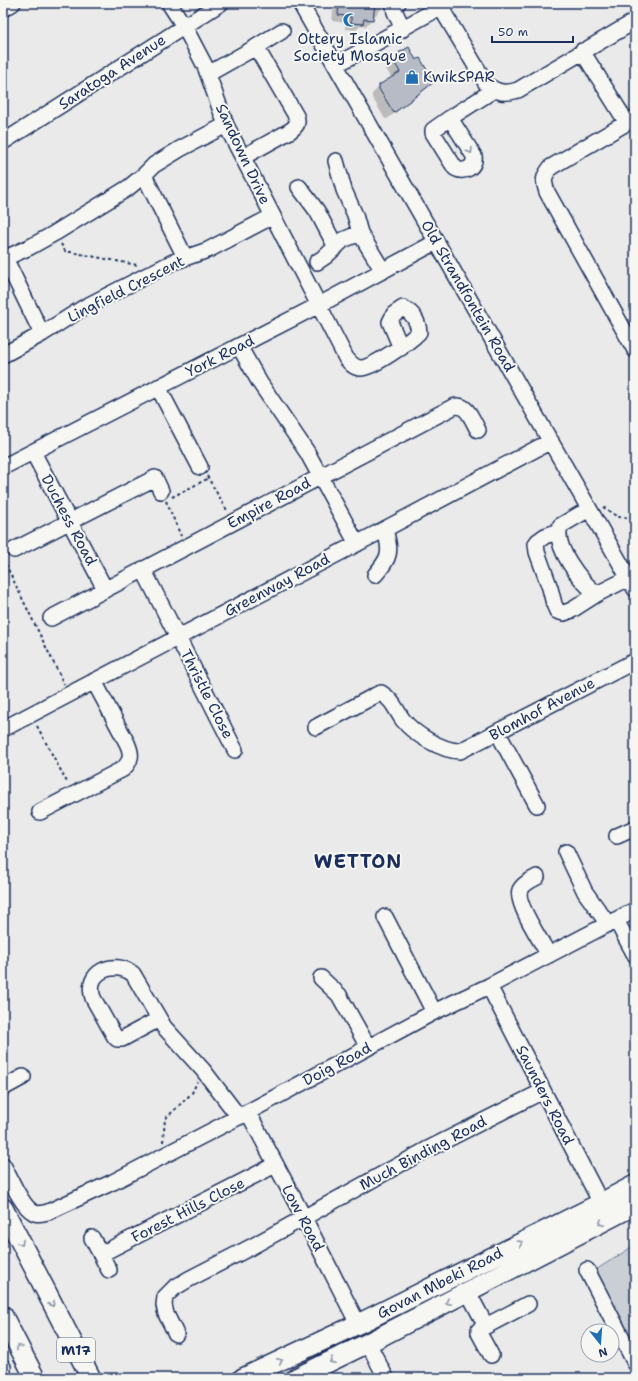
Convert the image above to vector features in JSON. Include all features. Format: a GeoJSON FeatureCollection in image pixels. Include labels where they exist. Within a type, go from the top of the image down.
{"type":"FeatureCollection","features":[{"type":"Feature","properties":{"kind":"main road","name":"Govan Mbeki Road"},"geometry":{"type":"LineString","coordinates":[[243,1378],[358,1324],[601,1203],[635,1184]]}},
{"type":"Feature","properties":{"kind":"main road","name":"Govan Mbeki Road"},"geometry":{"type":"LineString","coordinates":[[296,1378],[468,1292],[635,1205]]}},
{"type":"Feature","properties":{"kind":"main road","name":"M17"},"geometry":{"type":"LineString","coordinates":[[3,1208],[90,1378]]}},
{"type":"Feature","properties":{"kind":"main road"},"geometry":{"type":"LineString","coordinates":[[3,1316],[34,1378]]}},
{"type":"Feature","properties":{"kind":"street"},"geometry":{"type":"LineString","coordinates":[[3,9],[13,3]]}},
{"type":"Feature","properties":{"kind":"street","name":"Sandown Drive"},"geometry":{"type":"LineString","coordinates":[[169,3],[184,26],[205,66],[226,125],[346,358],[352,366],[361,368],[401,348]]}},
{"type":"Feature","properties":{"kind":"street","name":"Saratoga Avenue"},"geometry":{"type":"LineString","coordinates":[[3,142],[221,3]]}},
{"type":"Feature","properties":{"kind":"street","name":"Old Strandfontein Road"},"geometry":{"type":"LineString","coordinates":[[300,3],[551,441],[596,507],[632,584]]}},
{"type":"Feature","properties":{"kind":"street"},"geometry":{"type":"LineString","coordinates":[[398,3],[394,6],[395,12],[404,29]]}},
{"type":"Feature","properties":{"kind":"street"},"geometry":{"type":"LineString","coordinates":[[336,65],[404,29],[442,5],[478,72],[487,85],[501,93],[509,92],[518,90],[635,21]]}},
{"type":"Feature","properties":{"kind":"street"},"geometry":{"type":"LineString","coordinates":[[208,74],[282,31]]}},
{"type":"Feature","properties":{"kind":"street"},"geometry":{"type":"LineString","coordinates":[[243,156],[290,131],[297,126],[298,122],[256,47]]}},
{"type":"Feature","properties":{"kind":"street"},"geometry":{"type":"LineString","coordinates":[[582,51],[631,120],[551,167],[546,174],[544,182],[547,192],[635,350]]}},
{"type":"Feature","properties":{"kind":"street"},"geometry":{"type":"LineString","coordinates":[[450,118],[494,90]]}},
{"type":"Feature","properties":{"kind":"street"},"geometry":{"type":"LineString","coordinates":[[42,334],[4,259],[17,254],[55,233],[128,188],[154,165],[173,153],[226,125]]}},
{"type":"Feature","properties":{"kind":"street"},"geometry":{"type":"LineString","coordinates":[[336,161],[344,190],[355,215],[360,232],[383,271]]}},
{"type":"Feature","properties":{"kind":"street"},"geometry":{"type":"LineString","coordinates":[[144,175],[185,257]]}},
{"type":"Feature","properties":{"kind":"street"},"geometry":{"type":"LineString","coordinates":[[299,187],[317,211],[336,247]]}},
{"type":"Feature","properties":{"kind":"street","name":"Lingfield Crescent"},"geometry":{"type":"LineString","coordinates":[[3,355],[42,334],[82,308],[185,257],[196,255],[208,250],[273,216]]}},
{"type":"Feature","properties":{"kind":"street"},"geometry":{"type":"LineString","coordinates":[[318,262],[343,240],[360,232]]}},
{"type":"Feature","properties":{"kind":"street","name":"York Road"},"geometry":{"type":"LineString","coordinates":[[3,467],[319,305],[436,242]]}},
{"type":"Feature","properties":{"kind":"street"},"geometry":{"type":"LineString","coordinates":[[239,346],[260,383],[307,452],[356,544]]}},
{"type":"Feature","properties":{"kind":"street"},"geometry":{"type":"LineString","coordinates":[[158,387],[200,467]]}},
{"type":"Feature","properties":{"kind":"street","name":"Empire Road"},"geometry":{"type":"LineString","coordinates":[[51,618],[458,405],[463,406],[466,409],[478,430]]}},
{"type":"Feature","properties":{"kind":"street","name":"Greenway Road"},"geometry":{"type":"LineString","coordinates":[[3,729],[385,530],[551,441]]}},
{"type":"Feature","properties":{"kind":"street","name":"Duchess Road"},"geometry":{"type":"LineString","coordinates":[[33,452],[105,589]]}},
{"type":"Feature","properties":{"kind":"street"},"geometry":{"type":"LineString","coordinates":[[9,555],[155,478],[164,496]]}},
{"type":"Feature","properties":{"kind":"street"},"geometry":{"type":"LineString","coordinates":[[596,507],[560,526],[558,531],[561,547],[581,579],[597,594]]}},
{"type":"Feature","properties":{"kind":"street"},"geometry":{"type":"LineString","coordinates":[[375,575],[386,562],[389,554],[390,547],[385,530]]}},
{"type":"Feature","properties":{"kind":"street"},"geometry":{"type":"LineString","coordinates":[[558,531],[545,536],[536,544],[537,552],[557,611],[564,613],[572,610],[597,594],[632,584]]}},
{"type":"Feature","properties":{"kind":"street"},"geometry":{"type":"LineString","coordinates":[[537,552],[561,547]]}},
{"type":"Feature","properties":{"kind":"street","name":"Thristle Close"},"geometry":{"type":"LineString","coordinates":[[143,569],[179,637],[235,750]]}},
{"type":"Feature","properties":{"kind":"street","name":"Blomhof Avenue"},"geometry":{"type":"LineString","coordinates":[[316,727],[381,693],[392,702],[403,719],[412,729],[424,738],[448,749],[456,751],[464,750],[635,661]]}},
{"type":"Feature","properties":{"kind":"street"},"geometry":{"type":"LineString","coordinates":[[40,812],[124,769],[129,763],[131,757],[130,750],[94,681]]}},
{"type":"Feature","properties":{"kind":"street"},"geometry":{"type":"LineString","coordinates":[[498,733],[537,805]]}},
{"type":"Feature","properties":{"kind":"street"},"geometry":{"type":"LineString","coordinates":[[617,836],[635,828]]}},
{"type":"Feature","properties":{"kind":"street"},"geometry":{"type":"LineString","coordinates":[[566,852],[585,892],[612,922],[635,955]]}},
{"type":"Feature","properties":{"kind":"street"},"geometry":{"type":"LineString","coordinates":[[537,877],[524,885],[520,891],[520,899],[523,908],[549,955]]}},
{"type":"Feature","properties":{"kind":"street","name":"Doig Road"},"geometry":{"type":"LineString","coordinates":[[3,1165],[24,1204],[31,1211],[38,1214],[48,1212],[113,1182],[243,1115],[434,1012],[489,986],[635,910]]}},
{"type":"Feature","properties":{"kind":"street"},"geometry":{"type":"LineString","coordinates":[[385,917],[434,1012]]}},
{"type":"Feature","properties":{"kind":"street","name":"Low Road"},"geometry":{"type":"LineString","coordinates":[[159,1019],[122,1039],[117,1039],[91,994],[92,981],[100,972],[110,968],[120,967],[133,974],[164,1027],[243,1115],[275,1165],[358,1324]]}},
{"type":"Feature","properties":{"kind":"street"},"geometry":{"type":"LineString","coordinates":[[321,978],[339,995],[368,1047]]}},
{"type":"Feature","properties":{"kind":"street","name":"Saunders Road"},"geometry":{"type":"LineString","coordinates":[[489,986],[601,1203]]}},
{"type":"Feature","properties":{"kind":"street"},"geometry":{"type":"LineString","coordinates":[[3,1088],[23,1077]]}},
{"type":"Feature","properties":{"kind":"street","name":"Much Binding Road"},"geometry":{"type":"LineString","coordinates":[[176,1334],[166,1314],[164,1305],[165,1297],[174,1288],[426,1150],[543,1091]]}},
{"type":"Feature","properties":{"kind":"street","name":"Forest Hills Close"},"geometry":{"type":"LineString","coordinates":[[100,1254],[275,1165]]}},
{"type":"Feature","properties":{"kind":"street"},"geometry":{"type":"LineString","coordinates":[[92,1238],[109,1270]]}},
{"type":"Feature","properties":{"kind":"street"},"geometry":{"type":"LineString","coordinates":[[587,1270],[635,1363]]}},
{"type":"Feature","properties":{"kind":"street"},"geometry":{"type":"LineString","coordinates":[[468,1292],[486,1326]]}},
{"type":"Feature","properties":{"kind":"street"},"geometry":{"type":"LineString","coordinates":[[491,1355],[479,1333],[480,1330],[528,1304]]}},
{"type":"Feature","properties":{"kind":"street"},"geometry":{"type":"LineString","coordinates":[[368,1343],[386,1378]]}},
{"type":"Feature","properties":{"kind":"street"},"geometry":{"type":"LineString","coordinates":[[3,1366],[3,1373]]}},
{"type":"Feature","properties":{"kind":"path"},"geometry":{"type":"LineString","coordinates":[[55,233],[65,250],[158,270]]}},
{"type":"Feature","properties":{"kind":"path"},"geometry":{"type":"LineString","coordinates":[[186,547],[164,496],[209,478],[233,522]]}},
{"type":"Feature","properties":{"kind":"path"},"geometry":{"type":"LineString","coordinates":[[596,507],[618,517],[635,518]]}},
{"type":"Feature","properties":{"kind":"path"},"geometry":{"type":"LineString","coordinates":[[9,555],[65,686],[70,694]]}},
{"type":"Feature","properties":{"kind":"path"},"geometry":{"type":"LineString","coordinates":[[30,714],[73,795]]}},
{"type":"Feature","properties":{"kind":"path"},"geometry":{"type":"LineString","coordinates":[[162,1156],[165,1119],[192,1093],[203,1070]]}},
{"type":"Feature","properties":{"kind":"shaded area"},"geometry":{"type":"Polygon","coordinates":[[[635,1245],[635,1373],[620,1346],[620,1323],[608,1323],[583,1278],[635,1245]]]}},
{"type":"Feature","properties":{"kind":"building"},"geometry":{"type":"Polygon","coordinates":[[[339,3],[375,3],[373,20],[364,19],[363,24],[351,23],[351,17],[338,15],[339,3]]]}},
{"type":"Feature","properties":{"kind":"building","name":"KwikSPAR"},"geometry":{"type":"Polygon","coordinates":[[[409,47],[416,60],[420,58],[434,82],[394,113],[379,89],[379,85],[400,72],[391,57],[409,47]]]}},
{"type":"Feature","properties":{"kind":"place","name":"Ottery Islamic Society Mosque"},"geometry":{"type":"Point","coordinates":[350,20]}},
{"type":"Feature","properties":{"kind":"place","name":"KwikSPAR"},"geometry":{"type":"Point","coordinates":[412,77]}},
{"type":"Feature","properties":{"kind":"district","name":"WETTON"},"geometry":{"type":"Point","coordinates":[358,861]}}]}
